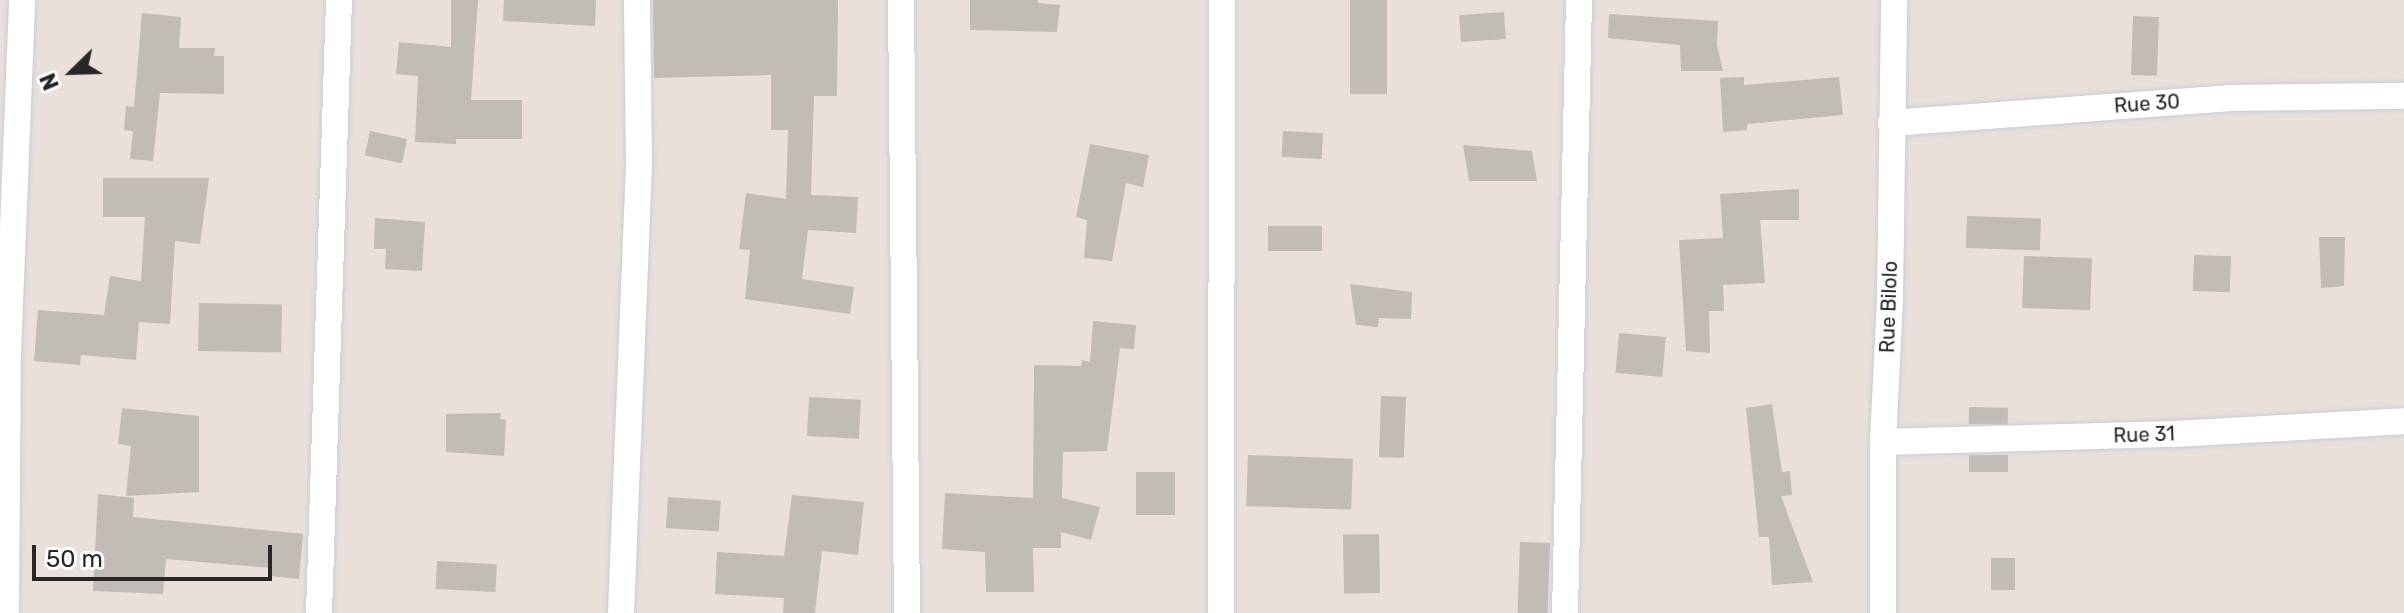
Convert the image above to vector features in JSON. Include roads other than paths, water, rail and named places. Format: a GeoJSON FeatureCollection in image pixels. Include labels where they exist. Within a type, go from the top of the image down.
{"type":"FeatureCollection","features":[{"type":"Feature","properties":{"kind":"street"},"geometry":{"type":"LineString","coordinates":[[6,613],[9,337],[22,0]]}},
{"type":"Feature","properties":{"kind":"street"},"geometry":{"type":"LineString","coordinates":[[319,613],[339,0]]}},
{"type":"Feature","properties":{"kind":"street"},"geometry":{"type":"LineString","coordinates":[[621,613],[639,165],[637,0]]}},
{"type":"Feature","properties":{"kind":"street"},"geometry":{"type":"LineString","coordinates":[[901,0],[907,613]]}},
{"type":"Feature","properties":{"kind":"street"},"geometry":{"type":"LineString","coordinates":[[1221,613],[1222,0]]}},
{"type":"Feature","properties":{"kind":"street"},"geometry":{"type":"LineString","coordinates":[[1565,613],[1579,0]]}},
{"type":"Feature","properties":{"kind":"street","name":"Rue Bilolo"},"geometry":{"type":"LineString","coordinates":[[1883,613],[1883,442],[1890,298],[1894,0]]}},
{"type":"Feature","properties":{"kind":"street","name":"Rue 30"},"geometry":{"type":"LineString","coordinates":[[1891,123],[2228,98],[2404,96]]}},
{"type":"Feature","properties":{"kind":"street","name":"Rue 31"},"geometry":{"type":"LineString","coordinates":[[1883,442],[2174,434],[2404,421]]}}]}
